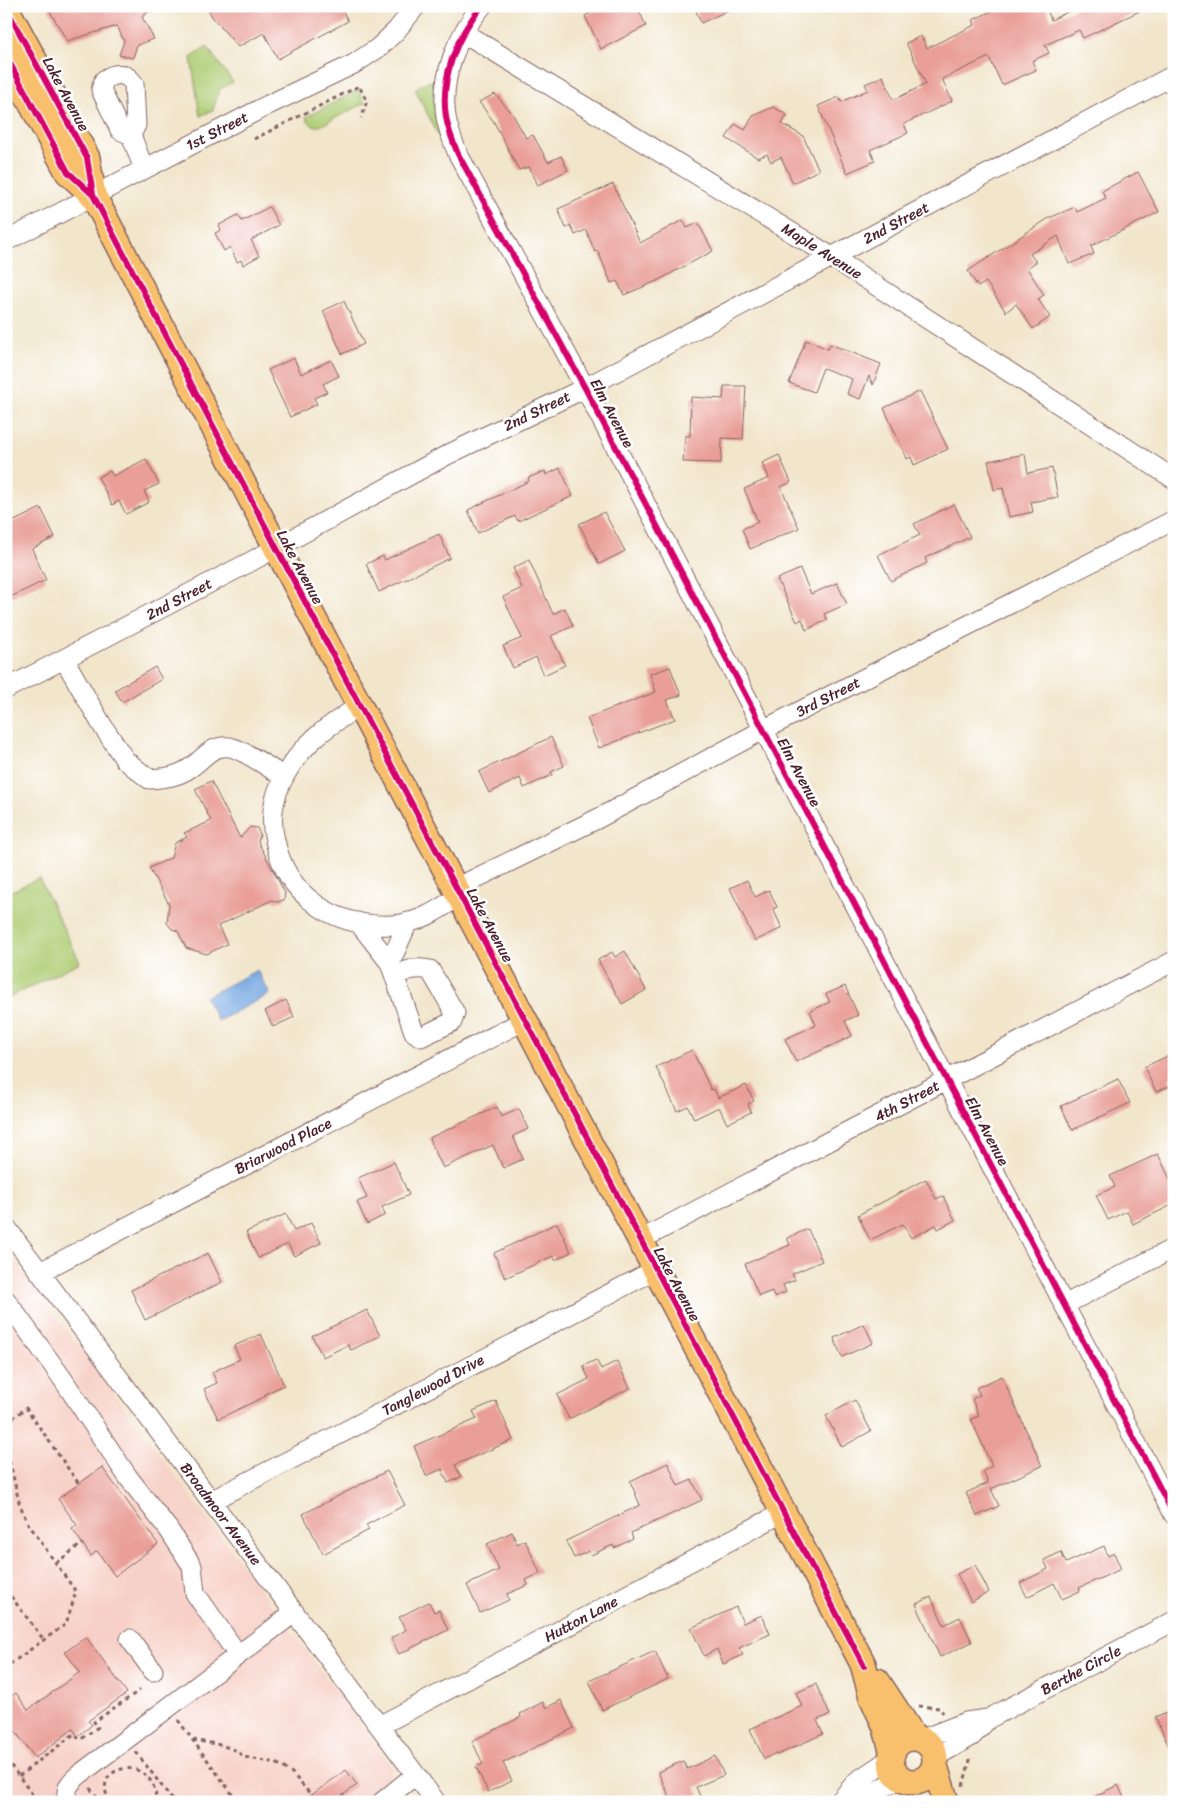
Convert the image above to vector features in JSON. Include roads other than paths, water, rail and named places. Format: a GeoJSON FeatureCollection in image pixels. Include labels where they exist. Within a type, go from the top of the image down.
{"type":"FeatureCollection","features":[{"type":"Feature","properties":{"kind":"main road","name":"Lake Avenue"},"geometry":{"type":"LineString","coordinates":[[6,8],[87,158],[93,195],[864,1666],[872,1697],[885,1725],[902,1774]]}},
{"type":"Feature","properties":{"kind":"main road","name":"Lake Avenue"},"geometry":{"type":"LineString","coordinates":[[6,56],[68,172],[93,195]]}},
{"type":"Feature","properties":{"kind":"main road","name":"Lake Avenue"},"geometry":{"type":"LineString","coordinates":[[864,1666],[884,1688],[956,1796]]}},
{"type":"Feature","properties":{"kind":"main road"},"geometry":{"type":"LineString","coordinates":[[905,1739],[927,1750],[930,1776],[920,1782],[902,1774],[898,1743],[905,1739]]}},
{"type":"Feature","properties":{"kind":"street","name":"1st Street"},"geometry":{"type":"LineString","coordinates":[[6,241],[144,169],[354,64],[378,48],[396,31],[416,6]]}},
{"type":"Feature","properties":{"kind":"street"},"geometry":{"type":"LineString","coordinates":[[464,33],[482,6]]}},
{"type":"Feature","properties":{"kind":"street","name":"Maple Avenue"},"geometry":{"type":"LineString","coordinates":[[464,33],[832,257],[1174,479]]}},
{"type":"Feature","properties":{"kind":"street","name":"Elm Avenue"},"geometry":{"type":"LineString","coordinates":[[464,33],[454,52],[446,92],[446,116],[451,137],[458,154],[585,388],[1174,1514]]}},
{"type":"Feature","properties":{"kind":"street","name":"2nd Street"},"geometry":{"type":"LineString","coordinates":[[6,689],[447,455],[585,388],[1174,75]]}},
{"type":"Feature","properties":{"kind":"street"},"geometry":{"type":"LineString","coordinates":[[131,135],[144,169]]}},
{"type":"Feature","properties":{"kind":"street","name":"3rd Street"},"geometry":{"type":"LineString","coordinates":[[360,706],[336,720],[304,747],[284,777],[274,801],[272,816],[273,833],[282,864],[297,889],[307,898],[336,915],[363,924],[393,925],[416,921],[438,910],[458,892],[763,730],[1174,520]]}},
{"type":"Feature","properties":{"kind":"street"},"geometry":{"type":"LineString","coordinates":[[64,659],[102,725],[125,760],[149,779],[170,778],[190,768],[207,753],[217,748],[230,747],[252,757],[284,777]]}},
{"type":"Feature","properties":{"kind":"street"},"geometry":{"type":"LineString","coordinates":[[358,922],[392,970],[408,922]]}},
{"type":"Feature","properties":{"kind":"street","name":"4th Street"},"geometry":{"type":"LineString","coordinates":[[640,1240],[1174,960]]}},
{"type":"Feature","properties":{"kind":"street","name":"Briarwood Place"},"geometry":{"type":"LineString","coordinates":[[40,1272],[526,1020]]}},
{"type":"Feature","properties":{"kind":"street","name":"Broadmoor Avenue"},"geometry":{"type":"LineString","coordinates":[[6,1227],[436,1802]]}},
{"type":"Feature","properties":{"kind":"street"},"geometry":{"type":"LineString","coordinates":[[1064,1305],[1174,1248]]}},
{"type":"Feature","properties":{"kind":"street","name":"Tanglewood Drive"},"geometry":{"type":"LineString","coordinates":[[211,1501],[656,1270]]}},
{"type":"Feature","properties":{"kind":"street"},"geometry":{"type":"LineString","coordinates":[[6,1300],[62,1378],[128,1477],[169,1530],[192,1566],[195,1593],[238,1654]]}},
{"type":"Feature","properties":{"kind":"street","name":"Hutton Lane"},"geometry":{"type":"LineString","coordinates":[[379,1726],[784,1512]]}},
{"type":"Feature","properties":{"kind":"street"},"geometry":{"type":"LineString","coordinates":[[69,1802],[66,1791],[73,1779],[294,1612]]}},
{"type":"Feature","properties":{"kind":"street","name":"Berthe Circle"},"geometry":{"type":"LineString","coordinates":[[927,1750],[972,1736],[988,1719],[1174,1621]]}},
{"type":"Feature","properties":{"kind":"street"},"geometry":{"type":"LineString","coordinates":[[130,1638],[153,1671]]}},
{"type":"Feature","properties":{"kind":"street"},"geometry":{"type":"LineString","coordinates":[[840,1802],[857,1781],[902,1774]]}},
{"type":"Feature","properties":{"kind":"street"},"geometry":{"type":"LineString","coordinates":[[382,1802],[415,1775]]}},
{"type":"Feature","properties":{"kind":"water"},"geometry":{"type":"Polygon","coordinates":[[[257,970],[270,994],[218,1021],[205,997],[257,970]]]}}]}
